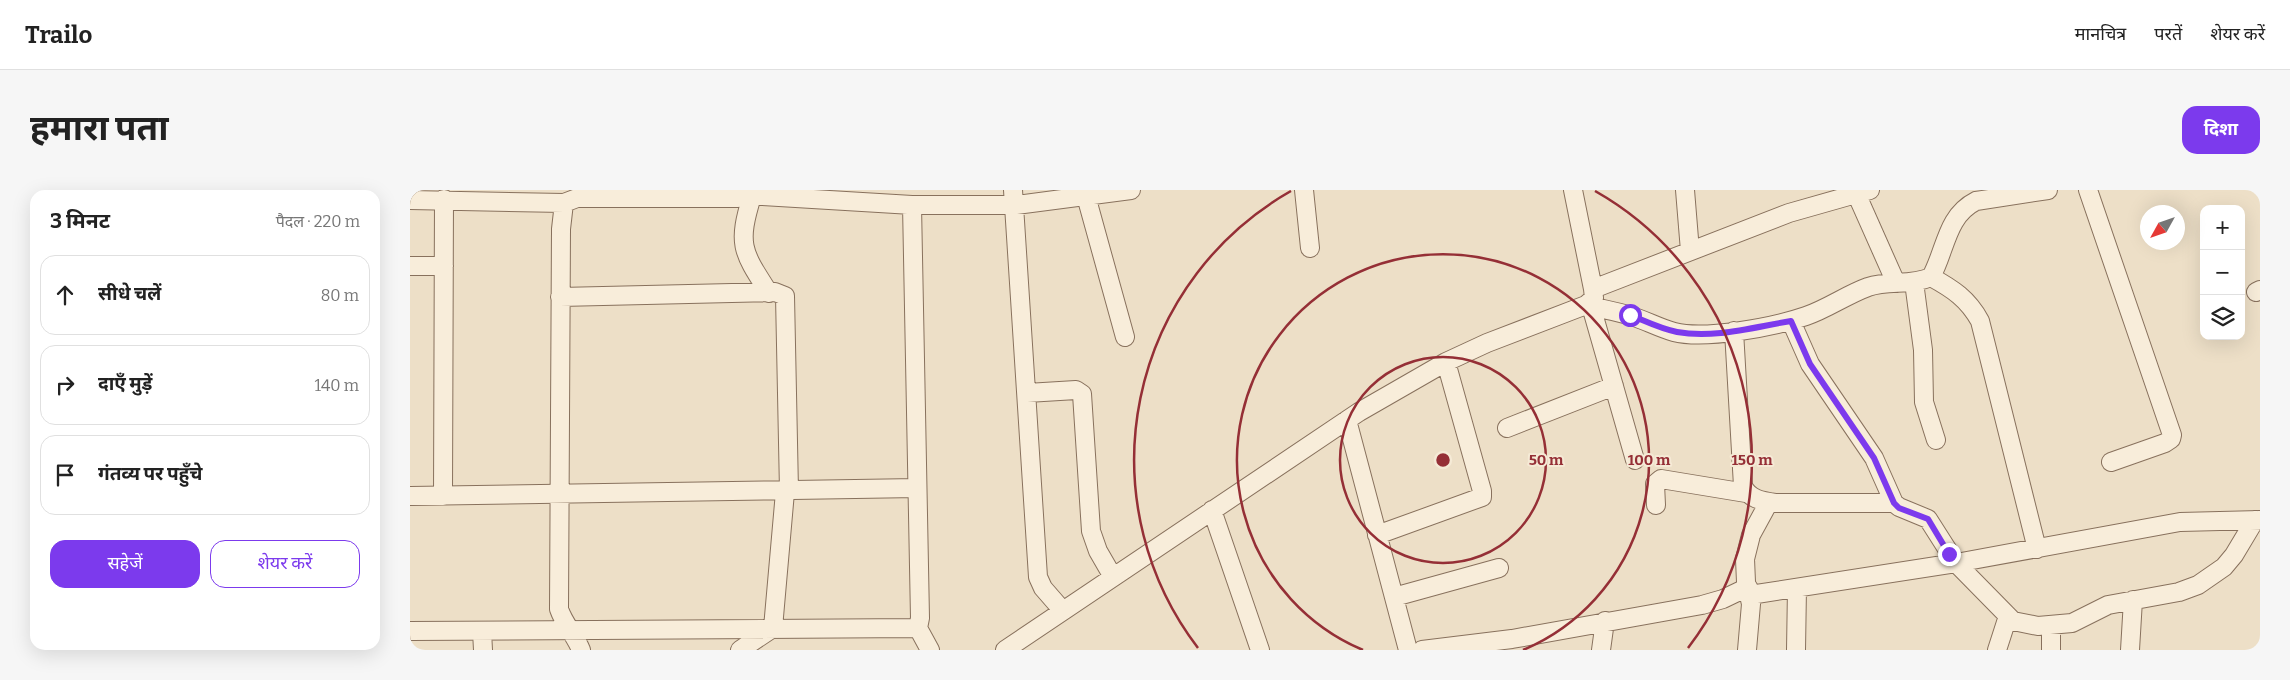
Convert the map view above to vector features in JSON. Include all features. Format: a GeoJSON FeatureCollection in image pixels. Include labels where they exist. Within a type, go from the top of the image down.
{"type":"FeatureCollection","features":[{"type":"Feature","properties":{"kind":"street"},"geometry":{"type":"LineString","coordinates":[[410,200],[498,196],[564,203],[577,198],[630,194],[738,198],[750,194],[828,195],[912,204],[1086,196],[1131,190]]}},
{"type":"Feature","properties":{"kind":"street"},"geometry":{"type":"LineString","coordinates":[[1304,190],[1310,248]]}},
{"type":"Feature","properties":{"kind":"street"},"geometry":{"type":"LineString","coordinates":[[1574,190],[1594,289],[1594,298],[1588,306]]}},
{"type":"Feature","properties":{"kind":"street"},"geometry":{"type":"LineString","coordinates":[[1685,190],[1690,251]]}},
{"type":"Feature","properties":{"kind":"street"},"geometry":{"type":"LineString","coordinates":[[1931,277],[1952,223],[1958,213],[1977,195],[2048,190]]}},
{"type":"Feature","properties":{"kind":"street"},"geometry":{"type":"LineString","coordinates":[[2088,190],[2172,435],[2171,439],[2165,443],[2111,462]]}},
{"type":"Feature","properties":{"kind":"street"},"geometry":{"type":"LineString","coordinates":[[1594,289],[1789,214],[1854,192],[1905,282],[1923,350],[1924,402],[1936,440]]}},
{"type":"Feature","properties":{"kind":"street"},"geometry":{"type":"LineString","coordinates":[[750,194],[744,222],[744,250],[769,293]]}},
{"type":"Feature","properties":{"kind":"street"},"geometry":{"type":"LineString","coordinates":[[1086,196],[1125,337]]}},
{"type":"Feature","properties":{"kind":"street"},"geometry":{"type":"LineString","coordinates":[[1014,198],[1038,577],[1042,588],[1063,611]]}},
{"type":"Feature","properties":{"kind":"street"},"geometry":{"type":"LineString","coordinates":[[443,496],[444,199]]}},
{"type":"Feature","properties":{"kind":"street"},"geometry":{"type":"LineString","coordinates":[[564,203],[561,229],[560,297],[559,608],[562,620],[571,630],[581,650]]}},
{"type":"Feature","properties":{"kind":"street"},"geometry":{"type":"LineString","coordinates":[[912,204],[920,618],[918,628],[930,650]]}},
{"type":"Feature","properties":{"kind":"street"},"geometry":{"type":"LineString","coordinates":[[410,266],[444,266]]}},
{"type":"Feature","properties":{"kind":"street"},"geometry":{"type":"LineString","coordinates":[[1005,650],[1347,420],[1446,362],[1488,343],[1588,306],[1630,315],[1674,332],[1703,334],[1734,331],[1791,321],[1816,312],[1875,284],[1905,282],[1931,277],[1966,300],[1980,321],[2037,549]]}},
{"type":"Feature","properties":{"kind":"street"},"geometry":{"type":"LineString","coordinates":[[560,297],[780,293],[786,299],[787,492],[773,628]]}},
{"type":"Feature","properties":{"kind":"street"},"geometry":{"type":"LineString","coordinates":[[1588,306],[1614,386],[1635,460]]}},
{"type":"Feature","properties":{"kind":"street"},"geometry":{"type":"LineString","coordinates":[[1791,321],[1810,364],[1874,458],[1894,503],[1899,508],[1928,519],[1956,563],[2008,616],[2023,624],[2051,626],[2072,623],[2099,608],[2179,592],[2198,585],[2213,576],[2234,555],[2258,520]]}},
{"type":"Feature","properties":{"kind":"street"},"geometry":{"type":"LineString","coordinates":[[1734,331],[1742,486],[1746,493]]}},
{"type":"Feature","properties":{"kind":"street"},"geometry":{"type":"LineString","coordinates":[[1377,535],[1482,497],[1482,491],[1446,362]]}},
{"type":"Feature","properties":{"kind":"street"},"geometry":{"type":"LineString","coordinates":[[1507,428],[1614,386]]}},
{"type":"Feature","properties":{"kind":"street"},"geometry":{"type":"LineString","coordinates":[[1027,393],[1076,390],[1082,394],[1091,532],[1098,551],[1113,577]]}},
{"type":"Feature","properties":{"kind":"street"},"geometry":{"type":"LineString","coordinates":[[1347,420],[1408,650]]}},
{"type":"Feature","properties":{"kind":"street"},"geometry":{"type":"LineString","coordinates":[[1656,505],[1655,484],[1661,479],[1746,493],[1769,502],[1894,503]]}},
{"type":"Feature","properties":{"kind":"street"},"geometry":{"type":"LineString","coordinates":[[410,496],[787,492],[917,488]]}},
{"type":"Feature","properties":{"kind":"street"},"geometry":{"type":"LineString","coordinates":[[1747,650],[1751,615],[1745,571],[1748,548],[1751,535],[1769,502]]}},
{"type":"Feature","properties":{"kind":"street"},"geometry":{"type":"LineString","coordinates":[[1212,510],[1260,650]]}},
{"type":"Feature","properties":{"kind":"street"},"geometry":{"type":"LineString","coordinates":[[1422,650],[1512,639],[1708,604],[1749,591],[1797,588],[1956,563],[2180,522],[2258,520]]}},
{"type":"Feature","properties":{"kind":"street"},"geometry":{"type":"LineString","coordinates":[[1394,598],[1499,568]]}},
{"type":"Feature","properties":{"kind":"street"},"geometry":{"type":"LineString","coordinates":[[1796,650],[1797,588]]}},
{"type":"Feature","properties":{"kind":"street"},"geometry":{"type":"LineString","coordinates":[[2130,650],[2133,600]]}},
{"type":"Feature","properties":{"kind":"street"},"geometry":{"type":"LineString","coordinates":[[1997,650],[2008,616]]}},
{"type":"Feature","properties":{"kind":"street"},"geometry":{"type":"LineString","coordinates":[[1601,650],[1605,621]]}},
{"type":"Feature","properties":{"kind":"street"},"geometry":{"type":"LineString","coordinates":[[2051,626],[2051,650]]}},
{"type":"Feature","properties":{"kind":"street"},"geometry":{"type":"LineString","coordinates":[[740,650],[773,628]]}},
{"type":"Feature","properties":{"kind":"street"},"geometry":{"type":"LineString","coordinates":[[410,631],[918,628]]}},
{"type":"Feature","properties":{"kind":"street"},"geometry":{"type":"LineString","coordinates":[[482,631],[484,650]]}},
{"type":"Feature","properties":{"kind":"route"},"geometry":{"type":"LineString","coordinates":[[1630,315],[1674,332],[1690,334],[1734,331],[1791,321],[1802,349],[1817,377],[1880,468],[1894,503],[1899,508],[1928,519],[1949,554]]}}]}
